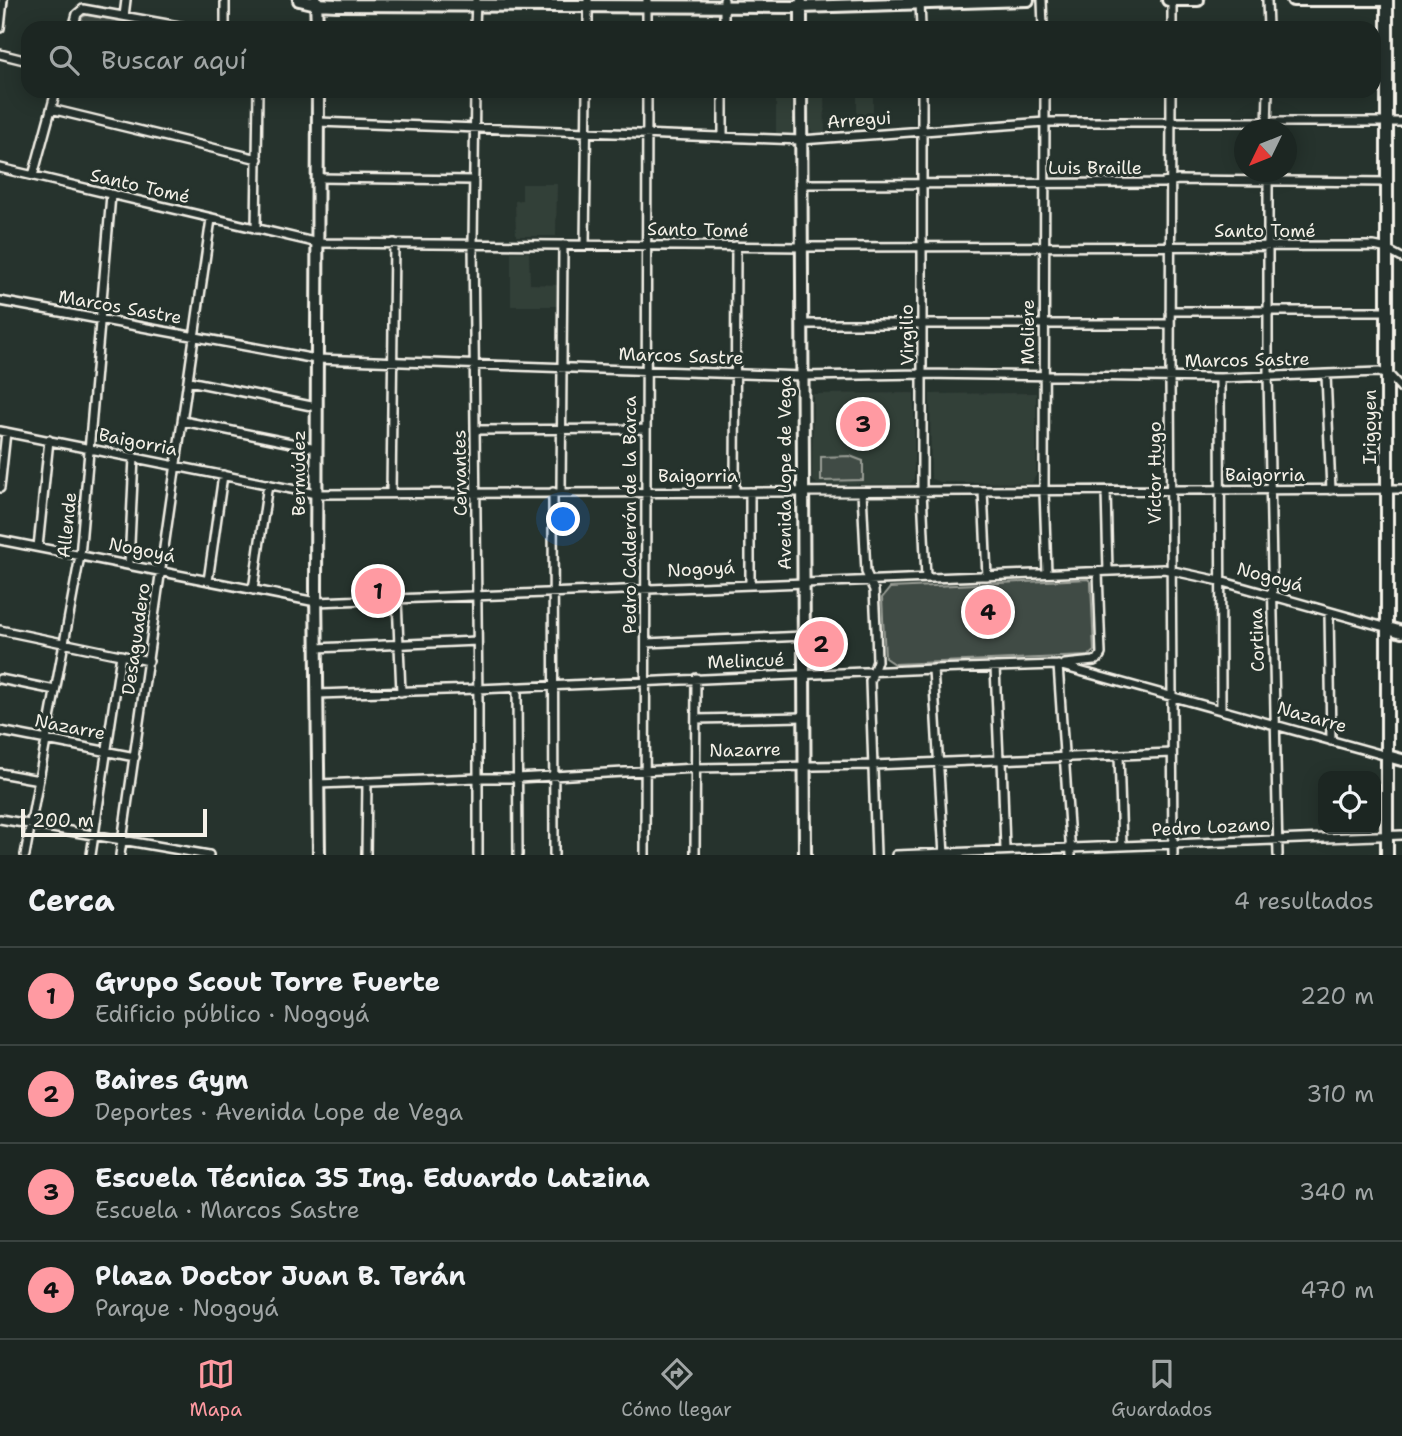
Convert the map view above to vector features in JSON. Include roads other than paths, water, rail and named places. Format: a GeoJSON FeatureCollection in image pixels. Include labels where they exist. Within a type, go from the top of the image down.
{"type":"FeatureCollection","features":[{"type":"Feature","properties":{"kind":"street"},"geometry":{"type":"LineString","coordinates":[[0,28],[3,0]]}},
{"type":"Feature","properties":{"kind":"street"},"geometry":{"type":"LineString","coordinates":[[124,16],[126,0]]}},
{"type":"Feature","properties":{"kind":"street"},"geometry":{"type":"LineString","coordinates":[[225,0],[225,21]]}},
{"type":"Feature","properties":{"kind":"street"},"geometry":{"type":"LineString","coordinates":[[299,0],[588,3],[1028,0]]}},
{"type":"Feature","properties":{"kind":"street"},"geometry":{"type":"LineString","coordinates":[[1042,0],[1043,21]]}},
{"type":"Feature","properties":{"kind":"street"},"geometry":{"type":"LineString","coordinates":[[1172,21],[1170,0],[1198,0]]}},
{"type":"Feature","properties":{"kind":"street"},"geometry":{"type":"LineString","coordinates":[[1268,0],[1268,21]]}},
{"type":"Feature","properties":{"kind":"street"},"geometry":{"type":"LineString","coordinates":[[1293,0],[1387,0]]}},
{"type":"Feature","properties":{"kind":"street","name":"Irigoyen"},"geometry":{"type":"LineString","coordinates":[[1387,0],[1387,855]]}},
{"type":"Feature","properties":{"kind":"street"},"geometry":{"type":"LineString","coordinates":[[316,2],[317,21]]}},
{"type":"Feature","properties":{"kind":"street"},"geometry":{"type":"LineString","coordinates":[[475,21],[476,2]]}},
{"type":"Feature","properties":{"kind":"street"},"geometry":{"type":"LineString","coordinates":[[920,2],[921,21]]}},
{"type":"Feature","properties":{"kind":"street"},"geometry":{"type":"LineString","coordinates":[[588,3],[588,21]]}},
{"type":"Feature","properties":{"kind":"street"},"geometry":{"type":"LineString","coordinates":[[647,3],[647,21]]}},
{"type":"Feature","properties":{"kind":"street"},"geometry":{"type":"LineString","coordinates":[[724,3],[724,21]]}},
{"type":"Feature","properties":{"kind":"street"},"geometry":{"type":"LineString","coordinates":[[801,3],[801,21]]}},
{"type":"Feature","properties":{"kind":"street"},"geometry":{"type":"LineString","coordinates":[[75,21],[77,13],[83,9],[152,21]]}},
{"type":"Feature","properties":{"kind":"street"},"geometry":{"type":"LineString","coordinates":[[0,54],[21,59]]}},
{"type":"Feature","properties":{"kind":"street"},"geometry":{"type":"LineString","coordinates":[[1381,64],[1387,64]]}},
{"type":"Feature","properties":{"kind":"street"},"geometry":{"type":"LineString","coordinates":[[33,176],[54,98]]}},
{"type":"Feature","properties":{"kind":"street"},"geometry":{"type":"LineString","coordinates":[[256,229],[258,98]]}},
{"type":"Feature","properties":{"kind":"street","name":"Bermúdez"},"geometry":{"type":"LineString","coordinates":[[318,98],[316,648],[319,855]]}},
{"type":"Feature","properties":{"kind":"street","name":"Cervantes"},"geometry":{"type":"LineString","coordinates":[[475,98],[473,243],[478,855]]}},
{"type":"Feature","properties":{"kind":"street"},"geometry":{"type":"LineString","coordinates":[[585,245],[587,98]]}},
{"type":"Feature","properties":{"kind":"street","name":"Pedro Calderón de la Barca"},"geometry":{"type":"LineString","coordinates":[[645,855],[647,98]]}},
{"type":"Feature","properties":{"kind":"street"},"geometry":{"type":"LineString","coordinates":[[723,98],[723,138]]}},
{"type":"Feature","properties":{"kind":"street","name":"Avenida Lope de Vega"},"geometry":{"type":"LineString","coordinates":[[801,98],[804,855]]}},
{"type":"Feature","properties":{"kind":"street","name":"Virgilio"},"geometry":{"type":"LineString","coordinates":[[922,98],[922,491],[926,578]]}},
{"type":"Feature","properties":{"kind":"street","name":"Moliere"},"geometry":{"type":"LineString","coordinates":[[1045,98],[1044,491],[1047,573]]}},
{"type":"Feature","properties":{"kind":"street","name":"Víctor Hugo"},"geometry":{"type":"LineString","coordinates":[[1171,98],[1173,855]]}},
{"type":"Feature","properties":{"kind":"street"},"geometry":{"type":"LineString","coordinates":[[1267,119],[1268,98]]}},
{"type":"Feature","properties":{"kind":"street"},"geometry":{"type":"LineString","coordinates":[[51,109],[258,159]]}},
{"type":"Feature","properties":{"kind":"street","name":"Arregui"},"geometry":{"type":"LineString","coordinates":[[318,122],[801,140],[1045,122],[1234,125]]}},
{"type":"Feature","properties":{"kind":"street","name":"Arregui"},"geometry":{"type":"LineString","coordinates":[[1297,125],[1402,122]]}},
{"type":"Feature","properties":{"kind":"street","name":"Santo Tomé"},"geometry":{"type":"LineString","coordinates":[[0,168],[317,243],[802,247],[1374,246],[1402,258]]}},
{"type":"Feature","properties":{"kind":"street"},"geometry":{"type":"LineString","coordinates":[[318,178],[473,180]]}},
{"type":"Feature","properties":{"kind":"street","name":"Luis Braille"},"geometry":{"type":"LineString","coordinates":[[801,184],[1234,181]]}},
{"type":"Feature","properties":{"kind":"street","name":"Luis Braille"},"geometry":{"type":"LineString","coordinates":[[1297,181],[1388,182]]}},
{"type":"Feature","properties":{"kind":"street","name":"Cortina"},"geometry":{"type":"LineString","coordinates":[[1268,182],[1267,311],[1278,855]]}},
{"type":"Feature","properties":{"kind":"street","name":"Allende"},"geometry":{"type":"LineString","coordinates":[[25,855],[80,556],[111,195]]}},
{"type":"Feature","properties":{"kind":"street","name":"Desaguadero"},"geometry":{"type":"LineString","coordinates":[[120,855],[211,219]]}},
{"type":"Feature","properties":{"kind":"street"},"geometry":{"type":"LineString","coordinates":[[391,493],[394,243]]}},
{"type":"Feature","properties":{"kind":"street"},"geometry":{"type":"LineString","coordinates":[[554,855],[552,593],[562,430],[563,245]]}},
{"type":"Feature","properties":{"kind":"street"},"geometry":{"type":"LineString","coordinates":[[735,492],[736,246]]}},
{"type":"Feature","properties":{"kind":"street","name":"Marcos Sastre"},"geometry":{"type":"LineString","coordinates":[[0,301],[316,359],[802,376],[923,374],[1220,377],[1379,372],[1387,375]]}},
{"type":"Feature","properties":{"kind":"street"},"geometry":{"type":"LineString","coordinates":[[1170,311],[1387,311]]}},
{"type":"Feature","properties":{"kind":"street"},"geometry":{"type":"LineString","coordinates":[[802,324],[1170,324]]}},
{"type":"Feature","properties":{"kind":"street"},"geometry":{"type":"LineString","coordinates":[[1326,374],[1331,490]]}},
{"type":"Feature","properties":{"kind":"street"},"geometry":{"type":"LineString","coordinates":[[1387,375],[1402,389]]}},
{"type":"Feature","properties":{"kind":"street"},"geometry":{"type":"LineString","coordinates":[[1220,377],[1221,710]]}},
{"type":"Feature","properties":{"kind":"street"},"geometry":{"type":"LineString","coordinates":[[189,381],[316,407]]}},
{"type":"Feature","properties":{"kind":"street"},"geometry":{"type":"LineString","coordinates":[[183,421],[316,448]]}},
{"type":"Feature","properties":{"kind":"street"},"geometry":{"type":"LineString","coordinates":[[475,430],[646,429]]}},
{"type":"Feature","properties":{"kind":"street"},"geometry":{"type":"LineString","coordinates":[[0,488],[3,431]]}},
{"type":"Feature","properties":{"kind":"street","name":"Baigorria"},"geometry":{"type":"LineString","coordinates":[[3,431],[316,494],[1402,489]]}},
{"type":"Feature","properties":{"kind":"street"},"geometry":{"type":"LineString","coordinates":[[38,547],[48,440]]}},
{"type":"Feature","properties":{"kind":"street"},"geometry":{"type":"LineString","coordinates":[[130,565],[134,457]]}},
{"type":"Feature","properties":{"kind":"street"},"geometry":{"type":"LineString","coordinates":[[208,581],[223,475]]}},
{"type":"Feature","properties":{"kind":"street"},"geometry":{"type":"LineString","coordinates":[[253,590],[268,484]]}},
{"type":"Feature","properties":{"kind":"street"},"geometry":{"type":"LineString","coordinates":[[984,491],[987,576]]}},
{"type":"Feature","properties":{"kind":"street"},"geometry":{"type":"LineString","coordinates":[[1106,491],[1108,571]]}},
{"type":"Feature","properties":{"kind":"street"},"geometry":{"type":"LineString","coordinates":[[750,492],[750,584]]}},
{"type":"Feature","properties":{"kind":"street"},"geometry":{"type":"LineString","coordinates":[[862,492],[866,572],[874,590],[877,640],[877,661],[870,681],[876,855]]}},
{"type":"Feature","properties":{"kind":"street","name":"Nogoyá"},"geometry":{"type":"LineString","coordinates":[[0,540],[316,602],[1171,570],[1402,632]]}},
{"type":"Feature","properties":{"kind":"street"},"geometry":{"type":"LineString","coordinates":[[1071,852],[1058,665],[1098,659],[1102,648],[1098,572]]}},
{"type":"Feature","properties":{"kind":"street"},"geometry":{"type":"LineString","coordinates":[[397,599],[401,692]]}},
{"type":"Feature","properties":{"kind":"street"},"geometry":{"type":"LineString","coordinates":[[1329,612],[1331,741]]}},
{"type":"Feature","properties":{"kind":"street"},"geometry":{"type":"LineString","coordinates":[[0,630],[149,661]]}},
{"type":"Feature","properties":{"kind":"street"},"geometry":{"type":"LineString","coordinates":[[646,643],[804,636]]}},
{"type":"Feature","properties":{"kind":"street"},"geometry":{"type":"LineString","coordinates":[[316,648],[477,641]]}},
{"type":"Feature","properties":{"kind":"street"},"geometry":{"type":"LineString","coordinates":[[91,855],[121,655]]}},
{"type":"Feature","properties":{"kind":"street","name":"Melincué"},"geometry":{"type":"LineString","coordinates":[[317,694],[1058,665],[1172,696]]}},
{"type":"Feature","properties":{"kind":"street"},"geometry":{"type":"LineString","coordinates":[[995,667],[1005,850]]}},
{"type":"Feature","properties":{"kind":"street"},"geometry":{"type":"LineString","coordinates":[[933,669],[944,854]]}},
{"type":"Feature","properties":{"kind":"street"},"geometry":{"type":"LineString","coordinates":[[695,855],[696,678]]}},
{"type":"Feature","properties":{"kind":"street"},"geometry":{"type":"LineString","coordinates":[[0,679],[55,690]]}},
{"type":"Feature","properties":{"kind":"street"},"geometry":{"type":"LineString","coordinates":[[517,687],[518,855]]}},
{"type":"Feature","properties":{"kind":"street","name":"Nazarre"},"geometry":{"type":"LineString","coordinates":[[1172,696],[1402,760]]}},
{"type":"Feature","properties":{"kind":"street"},"geometry":{"type":"LineString","coordinates":[[696,719],[804,717]]}},
{"type":"Feature","properties":{"kind":"street","name":"Nazarre"},"geometry":{"type":"LineString","coordinates":[[0,731],[135,757]]}},
{"type":"Feature","properties":{"kind":"street","name":"Nazarre"},"geometry":{"type":"LineString","coordinates":[[318,784],[517,778],[696,768],[873,765],[1172,753]]}},
{"type":"Feature","properties":{"kind":"street"},"geometry":{"type":"LineString","coordinates":[[1119,755],[1121,849]]}},
{"type":"Feature","properties":{"kind":"street"},"geometry":{"type":"LineString","coordinates":[[0,773],[39,780]]}},
{"type":"Feature","properties":{"kind":"street"},"geometry":{"type":"LineString","coordinates":[[366,855],[368,782]]}},
{"type":"Feature","properties":{"kind":"street"},"geometry":{"type":"LineString","coordinates":[[0,819],[209,855]]}},
{"type":"Feature","properties":{"kind":"street","name":"Pedro Lozano"},"geometry":{"type":"LineString","coordinates":[[897,855],[1005,850],[1071,852],[1278,839],[1402,835]]}},
{"type":"Feature","properties":{"kind":"place","name":"Escuela Técnica 35 Ing. Eduardo Latzina"},"geometry":{"type":"Point","coordinates":[863,424]}},
{"type":"Feature","properties":{"kind":"place","name":"Grupo Scout Torre Fuerte"},"geometry":{"type":"Point","coordinates":[378,591]}},
{"type":"Feature","properties":{"kind":"place","name":"Plaza Doctor Juan B. Terán"},"geometry":{"type":"Point","coordinates":[988,612]}},
{"type":"Feature","properties":{"kind":"place","name":"Baires Gym"},"geometry":{"type":"Point","coordinates":[821,644]}}]}
